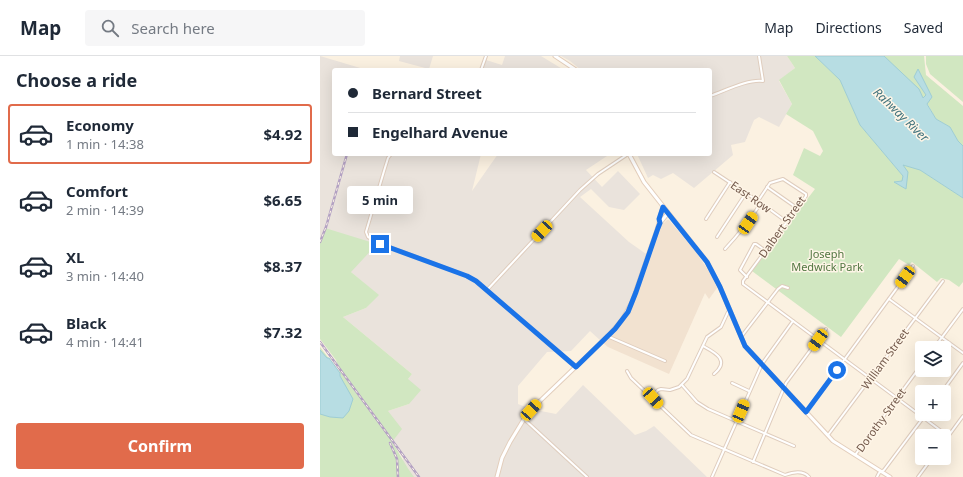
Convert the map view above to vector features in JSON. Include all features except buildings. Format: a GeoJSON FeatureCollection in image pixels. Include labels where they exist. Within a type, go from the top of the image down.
{"type":"FeatureCollection","features":[{"type":"Feature","properties":{"kind":"main road"},"geometry":{"type":"LineString","coordinates":[[555,56],[573,68]]}},
{"type":"Feature","properties":{"kind":"main road"},"geometry":{"type":"LineString","coordinates":[[630,156],[644,182],[707,262],[745,346],[827,436],[837,445],[890,477]]}},
{"type":"Feature","properties":{"kind":"main road"},"geometry":{"type":"LineString","coordinates":[[660,223],[659,219],[663,207]]}},
{"type":"Feature","properties":{"kind":"main road"},"geometry":{"type":"LineString","coordinates":[[497,477],[502,458],[516,430],[524,419],[540,401],[622,320],[632,302],[660,223],[668,213]]}},
{"type":"Feature","properties":{"kind":"street"},"geometry":{"type":"LineString","coordinates":[[482,68],[486,56]]}},
{"type":"Feature","properties":{"kind":"street"},"geometry":{"type":"LineString","coordinates":[[712,95],[748,83],[763,80],[759,56]]}},
{"type":"Feature","properties":{"kind":"street"},"geometry":{"type":"LineString","coordinates":[[390,156],[366,232],[368,237],[374,241],[467,276],[476,281],[576,367]]}},
{"type":"Feature","properties":{"kind":"street"},"geometry":{"type":"LineString","coordinates":[[487,290],[583,187],[598,174],[626,156]]}},
{"type":"Feature","properties":{"kind":"street","name":"East Row"},"geometry":{"type":"LineString","coordinates":[[714,172],[762,203],[787,223]]}},
{"type":"Feature","properties":{"kind":"street","name":"Dalbert Street"},"geometry":{"type":"LineString","coordinates":[[767,187],[770,183],[783,179],[806,194],[787,223],[743,283],[767,302]]}},
{"type":"Feature","properties":{"kind":"street"},"geometry":{"type":"LineString","coordinates":[[706,220],[730,182]]}},
{"type":"Feature","properties":{"kind":"street"},"geometry":{"type":"LineString","coordinates":[[758,201],[767,187],[797,208]]}},
{"type":"Feature","properties":{"kind":"street"},"geometry":{"type":"LineString","coordinates":[[717,237],[746,193]]}},
{"type":"Feature","properties":{"kind":"street"},"geometry":{"type":"LineString","coordinates":[[725,249],[743,230],[762,203]]}},
{"type":"Feature","properties":{"kind":"street"},"geometry":{"type":"LineString","coordinates":[[747,277],[740,270],[754,244],[766,251]]}},
{"type":"Feature","properties":{"kind":"street"},"geometry":{"type":"LineString","coordinates":[[806,412],[913,266]]}},
{"type":"Feature","properties":{"kind":"street","name":"William Street"},"geometry":{"type":"LineString","coordinates":[[827,436],[943,281]]}},
{"type":"Feature","properties":{"kind":"street"},"geometry":{"type":"LineString","coordinates":[[741,338],[767,302],[780,287],[785,286],[788,288]]}},
{"type":"Feature","properties":{"kind":"street"},"geometry":{"type":"LineString","coordinates":[[889,299],[963,353]]}},
{"type":"Feature","properties":{"kind":"street"},"geometry":{"type":"LineString","coordinates":[[767,302],[915,412]]}},
{"type":"Feature","properties":{"kind":"street"},"geometry":{"type":"LineString","coordinates":[[939,341],[963,309]]}},
{"type":"Feature","properties":{"kind":"street"},"geometry":{"type":"LineString","coordinates":[[652,397],[658,390],[673,389],[682,385],[690,375],[707,338],[721,327],[728,312],[730,311]]}},
{"type":"Feature","properties":{"kind":"street"},"geometry":{"type":"LineString","coordinates":[[712,477],[762,364],[793,321]]}},
{"type":"Feature","properties":{"kind":"street"},"geometry":{"type":"LineString","coordinates":[[753,462],[786,383],[826,329]]}},
{"type":"Feature","properties":{"kind":"street"},"geometry":{"type":"LineString","coordinates":[[607,336],[665,361]]}},
{"type":"Feature","properties":{"kind":"street"},"geometry":{"type":"LineString","coordinates":[[703,346],[717,354],[720,358],[720,366],[718,371],[714,374]]}},
{"type":"Feature","properties":{"kind":"street"},"geometry":{"type":"LineString","coordinates":[[947,385],[963,363]]}},
{"type":"Feature","properties":{"kind":"street"},"geometry":{"type":"LineString","coordinates":[[627,371],[630,378],[652,397],[686,432],[691,435],[784,476],[800,472],[808,475],[809,477]]}},
{"type":"Feature","properties":{"kind":"street","name":"Dorothy Street"},"geometry":{"type":"LineString","coordinates":[[854,456],[915,373]]}},
{"type":"Feature","properties":{"kind":"street"},"geometry":{"type":"LineString","coordinates":[[732,383],[749,391]]}},
{"type":"Feature","properties":{"kind":"street"},"geometry":{"type":"LineString","coordinates":[[682,385],[697,402],[708,408],[794,446]]}},
{"type":"Feature","properties":{"kind":"street"},"geometry":{"type":"LineString","coordinates":[[951,432],[963,416]]}},
{"type":"Feature","properties":{"kind":"street"},"geometry":{"type":"LineString","coordinates":[[524,419],[587,477]]}},
{"type":"Feature","properties":{"kind":"street"},"geometry":{"type":"LineString","coordinates":[[876,477],[921,421]]}},
{"type":"Feature","properties":{"kind":"street"},"geometry":{"type":"LineString","coordinates":[[927,421],[938,429]]}},
{"type":"Feature","properties":{"kind":"street"},"geometry":{"type":"LineString","coordinates":[[918,477],[927,465]]}},
{"type":"Feature","properties":{"kind":"shaded area"},"geometry":{"type":"Polygon","coordinates":[[[320,56],[360,68],[332,68],[332,156],[481,156],[472,191],[497,156],[607,156],[586,170],[602,187],[618,171],[640,194],[624,210],[609,207],[591,189],[580,197],[629,242],[649,256],[625,316],[602,342],[590,331],[571,351],[547,352],[518,386],[518,404],[531,409],[556,414],[583,385],[635,435],[654,426],[707,477],[402,477],[403,458],[392,441],[388,411],[409,404],[408,379],[412,374],[343,317],[366,308],[378,295],[351,272],[325,228],[320,240],[320,56]]]}},
{"type":"Feature","properties":{"kind":"shaded area"},"geometry":{"type":"Polygon","coordinates":[[[400,56],[433,56],[429,68],[399,61],[400,56]]]}},
{"type":"Feature","properties":{"kind":"shaded area"},"geometry":{"type":"Polygon","coordinates":[[[505,56],[541,56],[561,68],[484,68],[486,60],[502,65],[505,56]]]}},
{"type":"Feature","properties":{"kind":"shaded area"},"geometry":{"type":"Polygon","coordinates":[[[561,56],[787,56],[795,68],[779,81],[792,104],[779,127],[759,117],[754,120],[745,142],[731,145],[733,155],[694,188],[673,173],[661,179],[653,175],[648,178],[638,156],[712,156],[712,68],[579,68],[561,56]]]}},
{"type":"Feature","properties":{"kind":"shaded area"},"geometry":{"type":"Polygon","coordinates":[[[669,220],[696,252],[710,273],[717,288],[709,299],[705,293],[669,374],[608,347],[602,342],[622,320],[660,223],[664,223],[669,220]]]}},
{"type":"Feature","properties":{"kind":"green space","name":"Joseph Medwick Park"},"geometry":{"type":"Polygon","coordinates":[[[787,56],[815,56],[840,80],[860,125],[903,176],[903,181],[895,182],[906,189],[902,164],[920,170],[963,198],[963,282],[959,287],[949,280],[941,278],[937,282],[912,262],[909,265],[899,259],[841,337],[752,271],[815,189],[793,175],[804,148],[820,156],[823,151],[813,131],[786,114],[792,104],[779,80],[795,68],[787,56]]]}},
{"type":"Feature","properties":{"kind":"green space"},"geometry":{"type":"Polygon","coordinates":[[[884,56],[924,56],[926,75],[963,106],[963,146],[958,141],[950,127],[936,119],[927,103],[932,97],[914,77],[926,95],[923,98],[884,56]]]}},
{"type":"Feature","properties":{"kind":"green space"},"geometry":{"type":"Polygon","coordinates":[[[926,56],[963,56],[963,102],[930,74],[926,64],[926,56]]]}},
{"type":"Feature","properties":{"kind":"green space"},"geometry":{"type":"Polygon","coordinates":[[[325,228],[377,244],[351,272],[379,295],[366,308],[343,317],[412,374],[408,379],[421,390],[409,404],[388,411],[402,429],[392,442],[414,477],[320,477],[320,347],[340,373],[336,360],[320,339],[320,240],[325,228]]]}},
{"type":"Feature","properties":{"kind":"water","name":"Rahway River"},"geometry":{"type":"Polygon","coordinates":[[[815,56],[884,56],[919,89],[923,98],[926,95],[914,77],[918,69],[932,97],[927,104],[936,119],[950,127],[958,141],[963,146],[963,198],[920,170],[903,165],[908,172],[906,189],[894,182],[902,181],[903,176],[860,125],[840,80],[815,56]]]}},
{"type":"Feature","properties":{"kind":"water"},"geometry":{"type":"Polygon","coordinates":[[[320,350],[327,358],[329,358],[340,373],[340,376],[353,399],[349,411],[343,418],[330,417],[320,414],[320,350]]]}},
{"type":"Feature","properties":{"kind":"railway"},"geometry":{"type":"LineString","coordinates":[[320,242],[326,227],[346,156]]}},
{"type":"Feature","properties":{"kind":"railway"},"geometry":{"type":"LineString","coordinates":[[320,342],[419,477]]}},
{"type":"Feature","properties":{"kind":"railway"},"geometry":{"type":"LineString","coordinates":[[390,443],[397,459],[398,477]]}},
{"type":"Feature","properties":{"kind":"route"},"geometry":{"type":"LineString","coordinates":[[380,244],[467,276],[476,281],[576,367],[615,329],[628,312],[660,223],[659,219],[663,207],[707,262],[720,287],[745,346],[806,412],[837,370]]}}]}
